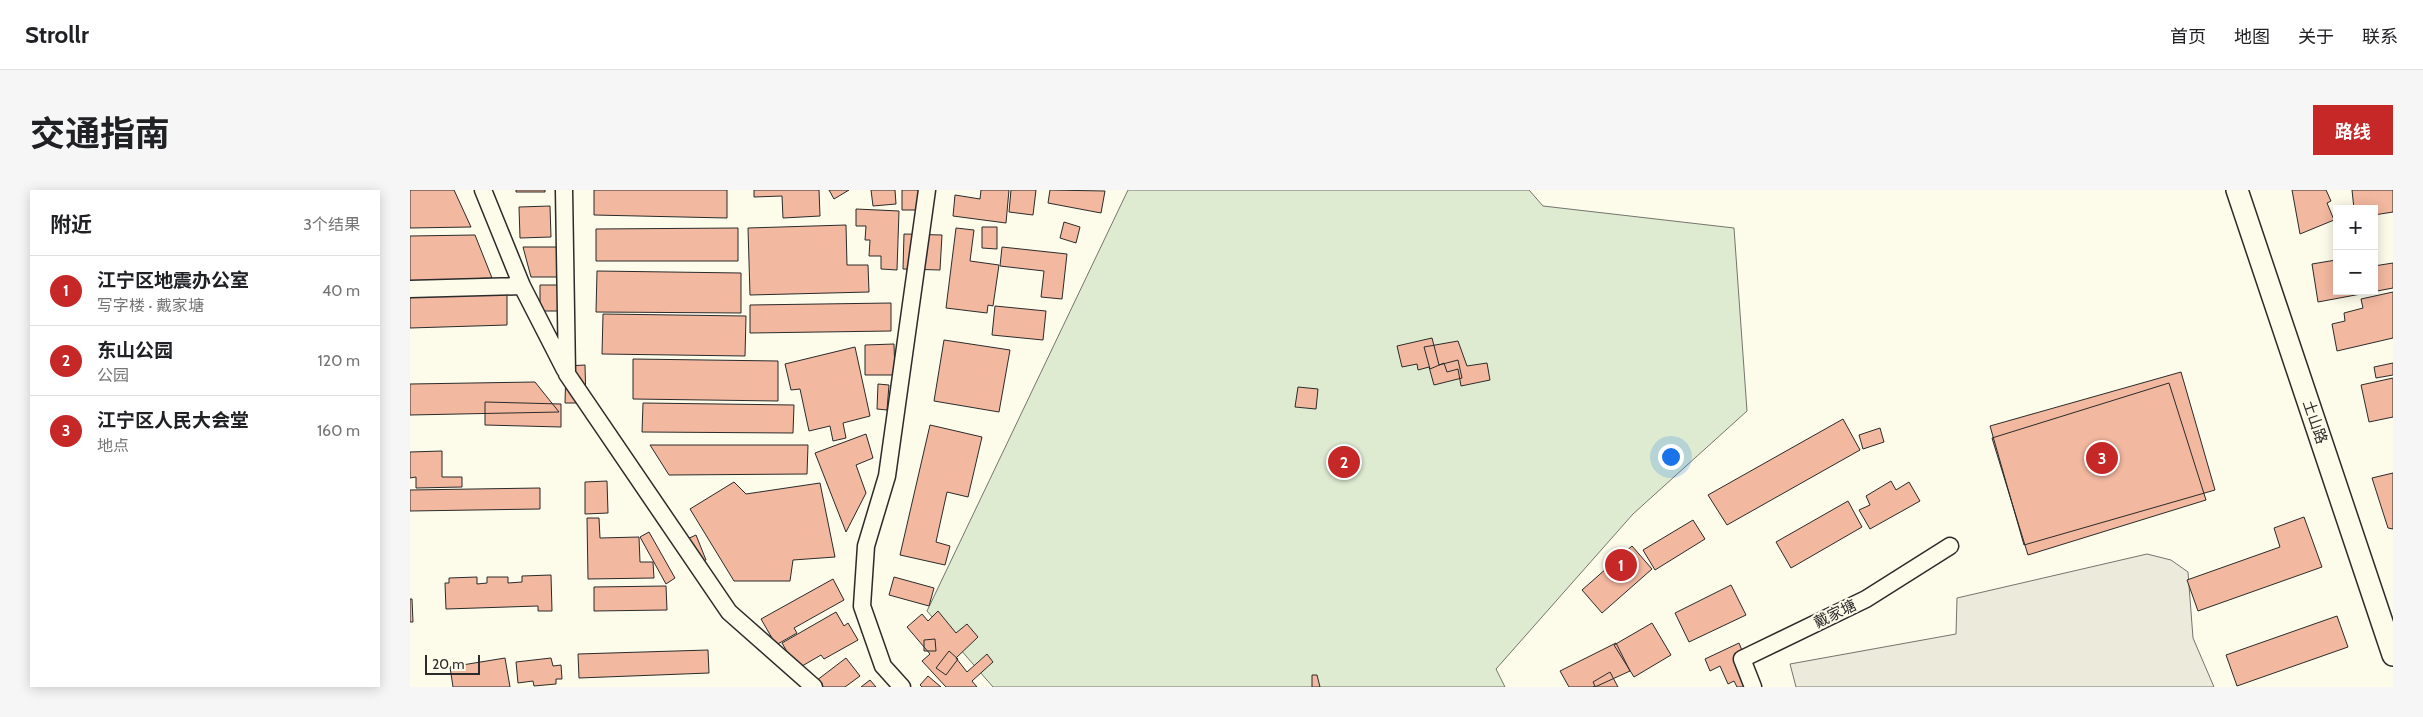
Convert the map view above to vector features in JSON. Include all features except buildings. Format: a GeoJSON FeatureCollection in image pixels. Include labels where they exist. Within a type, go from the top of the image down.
{"type":"FeatureCollection","features":[{"type":"Feature","properties":{"kind":"street"},"geometry":{"type":"LineString","coordinates":[[483,190],[522,286],[567,374],[729,612],[814,687]]}},
{"type":"Feature","properties":{"kind":"street"},"geometry":{"type":"LineString","coordinates":[[564,190],[567,374]]}},
{"type":"Feature","properties":{"kind":"street"},"geometry":{"type":"LineString","coordinates":[[902,687],[883,666],[862,606],[866,546],[887,476],[927,190]]}},
{"type":"Feature","properties":{"kind":"street","name":"土山路"},"geometry":{"type":"LineString","coordinates":[[2237,190],[2393,655]]}},
{"type":"Feature","properties":{"kind":"street"},"geometry":{"type":"LineString","coordinates":[[410,289],[522,286]]}},
{"type":"Feature","properties":{"kind":"street","name":"戴家塘"},"geometry":{"type":"LineString","coordinates":[[1753,687],[1742,659],[1866,599],[1950,546]]}},
{"type":"Feature","properties":{"kind":"green space"},"geometry":{"type":"Polygon","coordinates":[[[1128,190],[1529,190],[1543,206],[1734,228],[1747,411],[1633,514],[1496,669],[1505,687],[993,687],[927,611],[1128,190]]]}},
{"type":"Feature","properties":{"kind":"shaded area"},"geometry":{"type":"Polygon","coordinates":[[[2147,554],[2171,560],[2188,572],[2193,638],[2214,687],[1796,687],[1790,664],[1956,634],[1957,598],[2147,554]]]}},
{"type":"Feature","properties":{"kind":"place","name":"江宁区人民大会堂"},"geometry":{"type":"Point","coordinates":[2102,458]}},
{"type":"Feature","properties":{"kind":"place","name":"东山公园"},"geometry":{"type":"Point","coordinates":[1344,462]}},
{"type":"Feature","properties":{"kind":"place","name":"江宁区地震办公室"},"geometry":{"type":"Point","coordinates":[1621,565]}}]}
